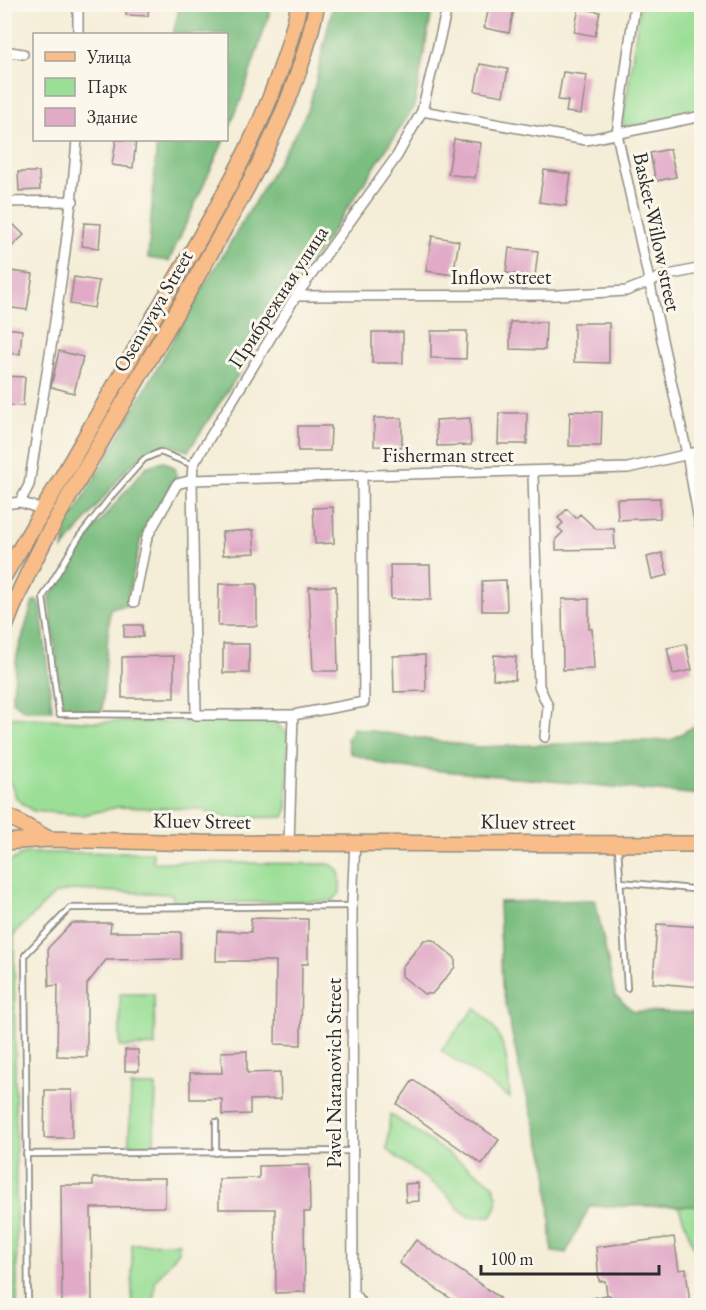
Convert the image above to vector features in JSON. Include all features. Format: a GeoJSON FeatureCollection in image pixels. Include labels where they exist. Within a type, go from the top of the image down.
{"type":"FeatureCollection","features":[{"type":"Feature","properties":{"kind":"main road","name":"Osennyaya Street"},"geometry":{"type":"LineString","coordinates":[[4,576],[44,510],[248,148],[274,93],[293,34],[299,4]]}},
{"type":"Feature","properties":{"kind":"main road","name":"Osennyaya Street"},"geometry":{"type":"LineString","coordinates":[[4,630],[16,597],[55,520],[211,254],[264,157],[290,99],[310,40],[317,4]]}},
{"type":"Feature","properties":{"kind":"main road","name":"Kluev Street"},"geometry":{"type":"LineString","coordinates":[[4,814],[49,839]]}},
{"type":"Feature","properties":{"kind":"main road","name":"Kluev Street"},"geometry":{"type":"LineString","coordinates":[[4,842],[49,839],[355,842]]}},
{"type":"Feature","properties":{"kind":"main road","name":"Kluev street"},"geometry":{"type":"LineString","coordinates":[[355,842],[702,844]]}},
{"type":"Feature","properties":{"kind":"street"},"geometry":{"type":"LineString","coordinates":[[78,4],[78,33]]}},
{"type":"Feature","properties":{"kind":"street","name":"Прибрежная улица"},"geometry":{"type":"LineString","coordinates":[[195,715],[193,465],[296,296],[397,156],[422,111],[448,4]]}},
{"type":"Feature","properties":{"kind":"street","name":"Basket-Willow street"},"geometry":{"type":"LineString","coordinates":[[636,4],[617,134],[687,454],[702,537]]}},
{"type":"Feature","properties":{"kind":"street"},"geometry":{"type":"LineString","coordinates":[[4,51],[23,54]]}},
{"type":"Feature","properties":{"kind":"street"},"geometry":{"type":"LineString","coordinates":[[422,111],[586,140],[702,116]]}},
{"type":"Feature","properties":{"kind":"street"},"geometry":{"type":"LineString","coordinates":[[20,502],[29,485],[73,201],[77,141]]}},
{"type":"Feature","properties":{"kind":"street"},"geometry":{"type":"LineString","coordinates":[[4,202],[73,201]]}},
{"type":"Feature","properties":{"kind":"street","name":"Inflow street"},"geometry":{"type":"LineString","coordinates":[[296,296],[558,295],[626,291],[664,276],[702,268]]}},
{"type":"Feature","properties":{"kind":"street","name":"Fisherman street"},"geometry":{"type":"LineString","coordinates":[[192,480],[362,474],[533,473],[628,468],[702,451]]}},
{"type":"Feature","properties":{"kind":"street"},"geometry":{"type":"LineString","coordinates":[[533,473],[539,686],[548,706],[544,737]]}},
{"type":"Feature","properties":{"kind":"street"},"geometry":{"type":"LineString","coordinates":[[195,715],[292,715],[364,702],[362,474]]}},
{"type":"Feature","properties":{"kind":"street"},"geometry":{"type":"LineString","coordinates":[[134,602],[147,537],[177,484],[192,480]]}},
{"type":"Feature","properties":{"kind":"street"},"geometry":{"type":"LineString","coordinates":[[4,504],[20,502],[44,510]]}},
{"type":"Feature","properties":{"kind":"street"},"geometry":{"type":"LineString","coordinates":[[289,843],[292,715]]}},
{"type":"Feature","properties":{"kind":"street","name":"Pavel Naranovich Street"},"geometry":{"type":"LineString","coordinates":[[353,1305],[352,906],[355,842]]}},
{"type":"Feature","properties":{"kind":"street"},"geometry":{"type":"LineString","coordinates":[[353,1293],[364,1305]]}},
{"type":"Feature","properties":{"kind":"lane"},"geometry":{"type":"LineString","coordinates":[[193,465],[160,452],[144,459],[79,537],[43,597],[59,714],[195,715]]}},
{"type":"Feature","properties":{"kind":"lane"},"geometry":{"type":"LineString","coordinates":[[618,844],[627,988]]}},
{"type":"Feature","properties":{"kind":"lane"},"geometry":{"type":"LineString","coordinates":[[621,882],[702,890]]}},
{"type":"Feature","properties":{"kind":"lane"},"geometry":{"type":"LineString","coordinates":[[28,1305],[25,955],[70,908],[352,906]]}},
{"type":"Feature","properties":{"kind":"lane"},"geometry":{"type":"LineString","coordinates":[[216,1122],[216,1153]]}},
{"type":"Feature","properties":{"kind":"lane"},"geometry":{"type":"LineString","coordinates":[[26,1154],[352,1151]]}},
{"type":"Feature","properties":{"kind":"lane"},"geometry":{"type":"LineString","coordinates":[[572,1305],[608,1298]]}},
{"type":"Feature","properties":{"kind":"green space"},"geometry":{"type":"Polygon","coordinates":[[[180,5],[272,5],[241,100],[228,131],[228,33],[173,33],[180,5]]]}},
{"type":"Feature","properties":{"kind":"green space"},"geometry":{"type":"Polygon","coordinates":[[[333,5],[433,5],[414,107],[188,451],[165,444],[129,466],[63,549],[66,529],[190,310],[309,107],[333,5]]]}},
{"type":"Feature","properties":{"kind":"green space"},"geometry":{"type":"Polygon","coordinates":[[[640,5],[701,5],[701,111],[622,129],[640,5]]]}},
{"type":"Feature","properties":{"kind":"green space"},"geometry":{"type":"Polygon","coordinates":[[[157,141],[224,141],[169,261],[148,258],[157,141]]]}},
{"type":"Feature","properties":{"kind":"green space"},"geometry":{"type":"Polygon","coordinates":[[[163,461],[175,468],[177,476],[141,538],[126,606],[110,608],[102,711],[63,711],[49,599],[94,529],[146,467],[163,461]]]}},
{"type":"Feature","properties":{"kind":"green space"},"geometry":{"type":"Polygon","coordinates":[[[33,601],[38,601],[41,607],[52,710],[25,710],[12,701],[17,655],[33,601]]]}},
{"type":"Feature","properties":{"kind":"green space"},"geometry":{"type":"Polygon","coordinates":[[[8,717],[100,722],[274,722],[288,734],[287,810],[284,817],[226,818],[199,809],[118,807],[83,815],[33,811],[17,799],[6,772],[8,717]]]}},
{"type":"Feature","properties":{"kind":"green space"},"geometry":{"type":"Polygon","coordinates":[[[701,722],[701,795],[389,766],[350,753],[347,739],[353,728],[477,747],[671,740],[701,722]]]}},
{"type":"Feature","properties":{"kind":"green space"},"geometry":{"type":"Polygon","coordinates":[[[153,852],[153,862],[329,864],[339,872],[340,893],[332,901],[173,903],[173,894],[71,890],[55,894],[16,932],[14,936],[17,1305],[5,1305],[5,864],[25,853],[153,852]]]}},
{"type":"Feature","properties":{"kind":"green space"},"geometry":{"type":"Polygon","coordinates":[[[595,900],[615,995],[633,1011],[701,1013],[701,1206],[590,1206],[566,1253],[552,1252],[547,1166],[520,1072],[502,986],[499,902],[595,900]]]}},
{"type":"Feature","properties":{"kind":"green space"},"geometry":{"type":"Polygon","coordinates":[[[120,994],[154,994],[155,1046],[120,1047],[120,994]]]}},
{"type":"Feature","properties":{"kind":"green space"},"geometry":{"type":"Polygon","coordinates":[[[475,1008],[494,1028],[504,1048],[510,1098],[441,1050],[475,1008]]]}},
{"type":"Feature","properties":{"kind":"green space"},"geometry":{"type":"Polygon","coordinates":[[[131,1086],[156,1086],[154,1145],[129,1144],[131,1086]]]}},
{"type":"Feature","properties":{"kind":"green space"},"geometry":{"type":"Polygon","coordinates":[[[390,1114],[493,1184],[497,1201],[491,1216],[470,1217],[459,1209],[447,1194],[387,1150],[390,1114]]]}},
{"type":"Feature","properties":{"kind":"green space"},"geometry":{"type":"Polygon","coordinates":[[[678,1205],[701,1206],[701,1266],[678,1205]]]}},
{"type":"Feature","properties":{"kind":"green space"},"geometry":{"type":"Polygon","coordinates":[[[179,1243],[179,1251],[155,1281],[154,1305],[132,1305],[132,1244],[179,1243]]]}},
{"type":"Feature","properties":{"kind":"building"},"geometry":{"type":"Polygon","coordinates":[[[127,4],[149,4],[148,16],[126,15],[127,4]]]}},
{"type":"Feature","properties":{"kind":"building"},"geometry":{"type":"Polygon","coordinates":[[[490,4],[515,4],[509,33],[484,28],[490,4]]]}},
{"type":"Feature","properties":{"kind":"building"},"geometry":{"type":"Polygon","coordinates":[[[579,8],[600,12],[595,36],[574,32],[579,8]]]}},
{"type":"Feature","properties":{"kind":"building"},"geometry":{"type":"Polygon","coordinates":[[[480,64],[508,69],[503,96],[475,91],[480,64]]]}},
{"type":"Feature","properties":{"kind":"building"},"geometry":{"type":"Polygon","coordinates":[[[563,72],[587,75],[581,114],[566,112],[568,101],[558,100],[563,72]]]}},
{"type":"Feature","properties":{"kind":"building"},"geometry":{"type":"Polygon","coordinates":[[[454,139],[481,143],[475,178],[448,174],[454,139]]]}},
{"type":"Feature","properties":{"kind":"building"},"geometry":{"type":"Polygon","coordinates":[[[116,141],[136,141],[133,168],[112,165],[116,141]]]}},
{"type":"Feature","properties":{"kind":"building"},"geometry":{"type":"Polygon","coordinates":[[[670,149],[676,177],[656,181],[650,153],[670,149]]]}},
{"type":"Feature","properties":{"kind":"building"},"geometry":{"type":"Polygon","coordinates":[[[544,170],[571,174],[566,206],[539,202],[544,170]]]}},
{"type":"Feature","properties":{"kind":"building"},"geometry":{"type":"Polygon","coordinates":[[[18,172],[39,172],[40,190],[19,191],[18,172]]]}},
{"type":"Feature","properties":{"kind":"building"},"geometry":{"type":"Polygon","coordinates":[[[11,222],[24,235],[4,254],[4,228],[11,222]]]}},
{"type":"Feature","properties":{"kind":"building"},"geometry":{"type":"Polygon","coordinates":[[[84,223],[101,224],[99,248],[82,246],[84,223]]]}},
{"type":"Feature","properties":{"kind":"building"},"geometry":{"type":"Polygon","coordinates":[[[432,236],[459,241],[453,275],[426,271],[432,236]]]}},
{"type":"Feature","properties":{"kind":"building"},"geometry":{"type":"Polygon","coordinates":[[[509,248],[538,251],[535,276],[506,273],[509,248]]]}},
{"type":"Feature","properties":{"kind":"building"},"geometry":{"type":"Polygon","coordinates":[[[10,271],[33,274],[27,310],[5,307],[10,271]]]}},
{"type":"Feature","properties":{"kind":"building"},"geometry":{"type":"Polygon","coordinates":[[[74,277],[99,281],[94,308],[70,304],[74,277]]]}},
{"type":"Feature","properties":{"kind":"building"},"geometry":{"type":"Polygon","coordinates":[[[510,322],[546,322],[545,350],[510,349],[510,322]]]}},
{"type":"Feature","properties":{"kind":"building"},"geometry":{"type":"Polygon","coordinates":[[[574,323],[609,323],[609,363],[574,362],[574,323]]]}},
{"type":"Feature","properties":{"kind":"building"},"geometry":{"type":"Polygon","coordinates":[[[4,328],[22,330],[20,354],[4,353],[4,328]]]}},
{"type":"Feature","properties":{"kind":"building"},"geometry":{"type":"Polygon","coordinates":[[[431,331],[467,331],[466,359],[431,358],[431,331]]]}},
{"type":"Feature","properties":{"kind":"building"},"geometry":{"type":"Polygon","coordinates":[[[372,332],[403,332],[403,363],[372,363],[372,332]]]}},
{"type":"Feature","properties":{"kind":"building"},"geometry":{"type":"Polygon","coordinates":[[[59,351],[83,357],[74,393],[51,387],[59,351]]]}},
{"type":"Feature","properties":{"kind":"building"},"geometry":{"type":"Polygon","coordinates":[[[4,376],[25,377],[23,406],[4,405],[4,376]]]}},
{"type":"Feature","properties":{"kind":"building"},"geometry":{"type":"Polygon","coordinates":[[[570,411],[602,412],[601,446],[569,446],[570,411]]]}},
{"type":"Feature","properties":{"kind":"building"},"geometry":{"type":"Polygon","coordinates":[[[499,413],[527,413],[527,444],[498,444],[499,413]]]}},
{"type":"Feature","properties":{"kind":"building"},"geometry":{"type":"Polygon","coordinates":[[[374,418],[402,418],[402,447],[374,446],[374,418]]]}},
{"type":"Feature","properties":{"kind":"building"},"geometry":{"type":"Polygon","coordinates":[[[470,418],[471,445],[437,446],[436,420],[470,418]]]}},
{"type":"Feature","properties":{"kind":"building"},"geometry":{"type":"Polygon","coordinates":[[[298,426],[331,426],[330,451],[298,451],[298,426]]]}},
{"type":"Feature","properties":{"kind":"building"},"geometry":{"type":"Polygon","coordinates":[[[660,498],[660,518],[618,520],[617,499],[660,498]]]}},
{"type":"Feature","properties":{"kind":"building"},"geometry":{"type":"Polygon","coordinates":[[[333,507],[334,543],[315,544],[313,508],[333,507]]]}},
{"type":"Feature","properties":{"kind":"building"},"geometry":{"type":"Polygon","coordinates":[[[567,509],[576,518],[580,514],[596,529],[614,529],[615,549],[556,550],[556,539],[563,532],[558,528],[563,523],[558,518],[567,509]]]}},
{"type":"Feature","properties":{"kind":"building"},"geometry":{"type":"Polygon","coordinates":[[[253,530],[255,553],[223,555],[222,532],[253,530]]]}},
{"type":"Feature","properties":{"kind":"building"},"geometry":{"type":"Polygon","coordinates":[[[662,553],[668,575],[652,579],[647,557],[662,553]]]}},
{"type":"Feature","properties":{"kind":"building"},"geometry":{"type":"Polygon","coordinates":[[[390,565],[430,565],[431,600],[391,599],[390,565]]]}},
{"type":"Feature","properties":{"kind":"building"},"geometry":{"type":"Polygon","coordinates":[[[506,580],[507,611],[482,611],[482,581],[506,580]]]}},
{"type":"Feature","properties":{"kind":"building"},"geometry":{"type":"Polygon","coordinates":[[[219,584],[257,584],[257,626],[218,626],[219,584]]]}},
{"type":"Feature","properties":{"kind":"building"},"geometry":{"type":"Polygon","coordinates":[[[336,586],[338,671],[313,671],[309,587],[336,586]]]}},
{"type":"Feature","properties":{"kind":"building"},"geometry":{"type":"Polygon","coordinates":[[[562,599],[589,599],[589,629],[592,629],[594,669],[563,670],[562,599]]]}},
{"type":"Feature","properties":{"kind":"building"},"geometry":{"type":"Polygon","coordinates":[[[124,625],[142,625],[143,637],[124,637],[124,625]]]}},
{"type":"Feature","properties":{"kind":"building"},"geometry":{"type":"Polygon","coordinates":[[[223,644],[249,644],[249,673],[223,673],[223,644]]]}},
{"type":"Feature","properties":{"kind":"building"},"geometry":{"type":"Polygon","coordinates":[[[686,644],[692,670],[673,674],[667,648],[686,644]]]}},
{"type":"Feature","properties":{"kind":"building"},"geometry":{"type":"Polygon","coordinates":[[[425,655],[426,691],[394,692],[393,656],[425,655]]]}},
{"type":"Feature","properties":{"kind":"building"},"geometry":{"type":"Polygon","coordinates":[[[494,655],[516,657],[515,680],[493,679],[494,655]]]}},
{"type":"Feature","properties":{"kind":"building"},"geometry":{"type":"Polygon","coordinates":[[[174,656],[174,698],[122,698],[122,657],[174,656]]]}},
{"type":"Feature","properties":{"kind":"building"},"geometry":{"type":"Polygon","coordinates":[[[251,918],[308,919],[308,964],[302,964],[301,1045],[275,1044],[276,961],[216,961],[217,931],[251,932],[251,918]]]}},
{"type":"Feature","properties":{"kind":"building"},"geometry":{"type":"Polygon","coordinates":[[[72,923],[111,923],[110,932],[181,932],[181,959],[106,960],[87,984],[87,1057],[57,1056],[58,985],[49,986],[48,948],[72,923]]]}},
{"type":"Feature","properties":{"kind":"building"},"geometry":{"type":"Polygon","coordinates":[[[657,924],[702,927],[702,987],[653,983],[657,924]]]}},
{"type":"Feature","properties":{"kind":"building"},"geometry":{"type":"Polygon","coordinates":[[[424,940],[433,940],[455,958],[455,967],[432,994],[424,994],[402,976],[402,967],[424,940]]]}},
{"type":"Feature","properties":{"kind":"building"},"geometry":{"type":"Polygon","coordinates":[[[125,1050],[138,1050],[139,1071],[125,1071],[125,1050]]]}},
{"type":"Feature","properties":{"kind":"building"},"geometry":{"type":"Polygon","coordinates":[[[247,1051],[247,1073],[280,1072],[281,1099],[250,1100],[250,1114],[222,1115],[222,1099],[190,1099],[190,1073],[222,1073],[221,1052],[247,1051]]]}},
{"type":"Feature","properties":{"kind":"building"},"geometry":{"type":"Polygon","coordinates":[[[413,1080],[499,1140],[482,1164],[397,1104],[413,1080]]]}},
{"type":"Feature","properties":{"kind":"building"},"geometry":{"type":"Polygon","coordinates":[[[45,1090],[72,1090],[72,1138],[44,1138],[45,1090]]]}},
{"type":"Feature","properties":{"kind":"building"},"geometry":{"type":"Polygon","coordinates":[[[309,1165],[310,1212],[304,1212],[305,1292],[276,1293],[275,1209],[219,1209],[219,1179],[259,1178],[259,1166],[309,1165]]]}},
{"type":"Feature","properties":{"kind":"building"},"geometry":{"type":"Polygon","coordinates":[[[93,1178],[165,1178],[165,1207],[91,1208],[92,1303],[62,1303],[61,1185],[93,1185],[93,1178]]]}},
{"type":"Feature","properties":{"kind":"building"},"geometry":{"type":"Polygon","coordinates":[[[418,1183],[419,1201],[406,1202],[405,1184],[418,1183]]]}},
{"type":"Feature","properties":{"kind":"building"},"geometry":{"type":"Polygon","coordinates":[[[674,1237],[679,1270],[686,1269],[690,1304],[608,1305],[612,1298],[607,1294],[605,1281],[599,1281],[596,1247],[674,1237]]]}},
{"type":"Feature","properties":{"kind":"building"},"geometry":{"type":"Polygon","coordinates":[[[416,1240],[500,1298],[495,1305],[460,1305],[399,1263],[416,1240]]]}}]}
